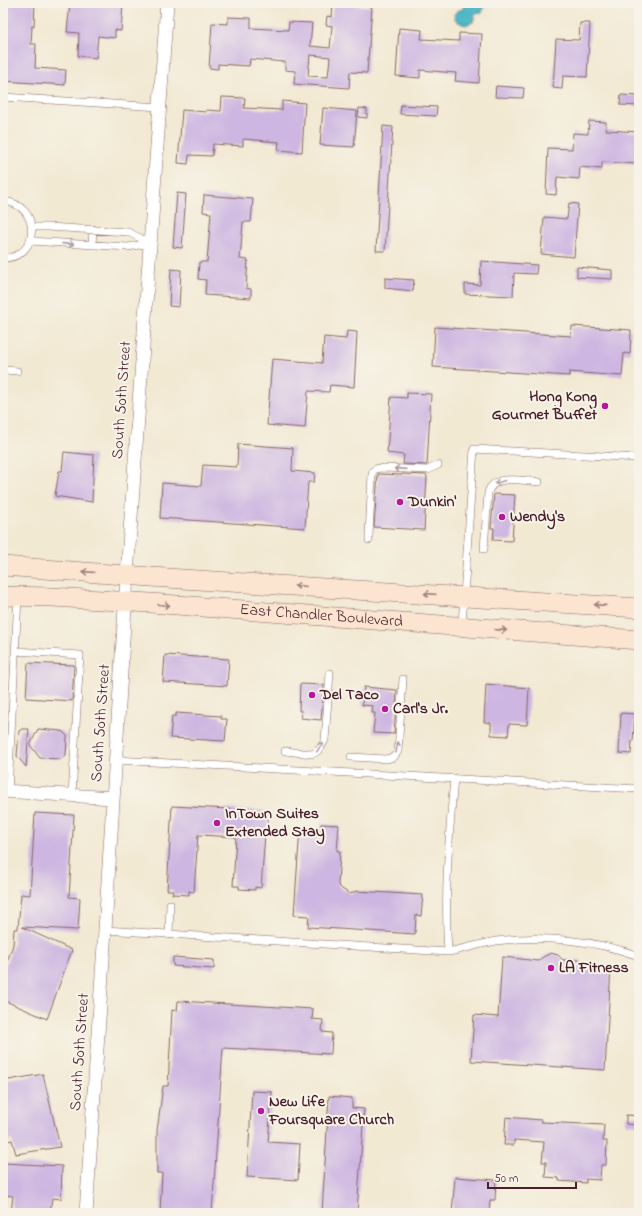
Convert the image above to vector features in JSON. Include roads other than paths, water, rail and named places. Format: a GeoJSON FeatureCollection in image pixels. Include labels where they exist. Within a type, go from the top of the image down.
{"type":"FeatureCollection","features":[{"type":"Feature","properties":{"kind":"main road","name":"East Chandler Boulevard"},"geometry":{"type":"LineString","coordinates":[[3,566],[639,608]]}},
{"type":"Feature","properties":{"kind":"main road","name":"East Chandler Boulevard"},"geometry":{"type":"LineString","coordinates":[[10,596],[125,602],[639,640]]}},
{"type":"Feature","properties":{"kind":"street","name":"South 50th Street"},"geometry":{"type":"LineString","coordinates":[[86,1213],[125,602],[167,3]]}},
{"type":"Feature","properties":{"kind":"street","name":"South 50th Street"},"geometry":{"type":"LineString","coordinates":[[6,792],[113,798]]}},
{"type":"Feature","properties":{"kind":"lane"},"geometry":{"type":"LineString","coordinates":[[3,97],[160,107]]}},
{"type":"Feature","properties":{"kind":"lane"},"geometry":{"type":"LineString","coordinates":[[3,202],[14,203],[22,208],[28,215],[32,227],[30,241],[24,250],[16,256],[3,258]]}},
{"type":"Feature","properties":{"kind":"lane"},"geometry":{"type":"LineString","coordinates":[[32,227],[48,226],[128,232],[150,243]]}},
{"type":"Feature","properties":{"kind":"lane"},"geometry":{"type":"LineString","coordinates":[[92,245],[93,230]]}},
{"type":"Feature","properties":{"kind":"lane"},"geometry":{"type":"LineString","coordinates":[[30,241],[128,247],[150,243]]}},
{"type":"Feature","properties":{"kind":"lane"},"geometry":{"type":"LineString","coordinates":[[3,370],[17,371]]}},
{"type":"Feature","properties":{"kind":"lane"},"geometry":{"type":"LineString","coordinates":[[462,627],[474,449],[639,458]]}},
{"type":"Feature","properties":{"kind":"lane"},"geometry":{"type":"LineString","coordinates":[[369,540],[372,474],[374,470],[384,468],[428,470],[438,465]]}},
{"type":"Feature","properties":{"kind":"lane"},"geometry":{"type":"LineString","coordinates":[[484,549],[488,493],[493,484],[500,480],[539,482]]}},
{"type":"Feature","properties":{"kind":"lane"},"geometry":{"type":"LineString","coordinates":[[6,792],[15,651],[10,596]]}},
{"type":"Feature","properties":{"kind":"lane"},"geometry":{"type":"LineString","coordinates":[[15,651],[80,655],[72,796]]}},
{"type":"Feature","properties":{"kind":"lane"},"geometry":{"type":"LineString","coordinates":[[285,752],[312,754],[316,753],[322,746],[325,740],[330,673]]}},
{"type":"Feature","properties":{"kind":"lane"},"geometry":{"type":"LineString","coordinates":[[351,757],[386,759],[394,757],[398,751],[403,679]]}},
{"type":"Feature","properties":{"kind":"lane"},"geometry":{"type":"LineString","coordinates":[[116,760],[639,789]]}},
{"type":"Feature","properties":{"kind":"lane"},"geometry":{"type":"LineString","coordinates":[[448,952],[446,922],[454,778]]}},
{"type":"Feature","properties":{"kind":"lane"},"geometry":{"type":"LineString","coordinates":[[169,935],[170,904]]}},
{"type":"Feature","properties":{"kind":"lane"},"geometry":{"type":"LineString","coordinates":[[105,930],[448,952],[496,942],[532,938],[569,940],[596,944],[639,956]]}},
{"type":"Feature","properties":{"kind":"water"},"geometry":{"type":"Polygon","coordinates":[[[464,3],[469,3],[473,6],[478,3],[484,7],[482,13],[475,14],[473,22],[465,25],[454,17],[456,12],[463,9],[464,3]]]}},
{"type":"Feature","properties":{"kind":"place","name":"Hong Kong Gourmet Buffet"},"geometry":{"type":"Point","coordinates":[605,406]}},
{"type":"Feature","properties":{"kind":"place","name":"Dunkin'"},"geometry":{"type":"Point","coordinates":[400,502]}},
{"type":"Feature","properties":{"kind":"place","name":"Wendy's"},"geometry":{"type":"Point","coordinates":[502,517]}},
{"type":"Feature","properties":{"kind":"place","name":"Del Taco"},"geometry":{"type":"Point","coordinates":[312,695]}},
{"type":"Feature","properties":{"kind":"place","name":"Carl's Jr."},"geometry":{"type":"Point","coordinates":[385,709]}},
{"type":"Feature","properties":{"kind":"place","name":"InTown Suites Extended Stay"},"geometry":{"type":"Point","coordinates":[217,823]}},
{"type":"Feature","properties":{"kind":"place","name":"LA Fitness"},"geometry":{"type":"Point","coordinates":[551,968]}},
{"type":"Feature","properties":{"kind":"place","name":"New Life Foursquare Church"},"geometry":{"type":"Point","coordinates":[261,1111]}}]}
